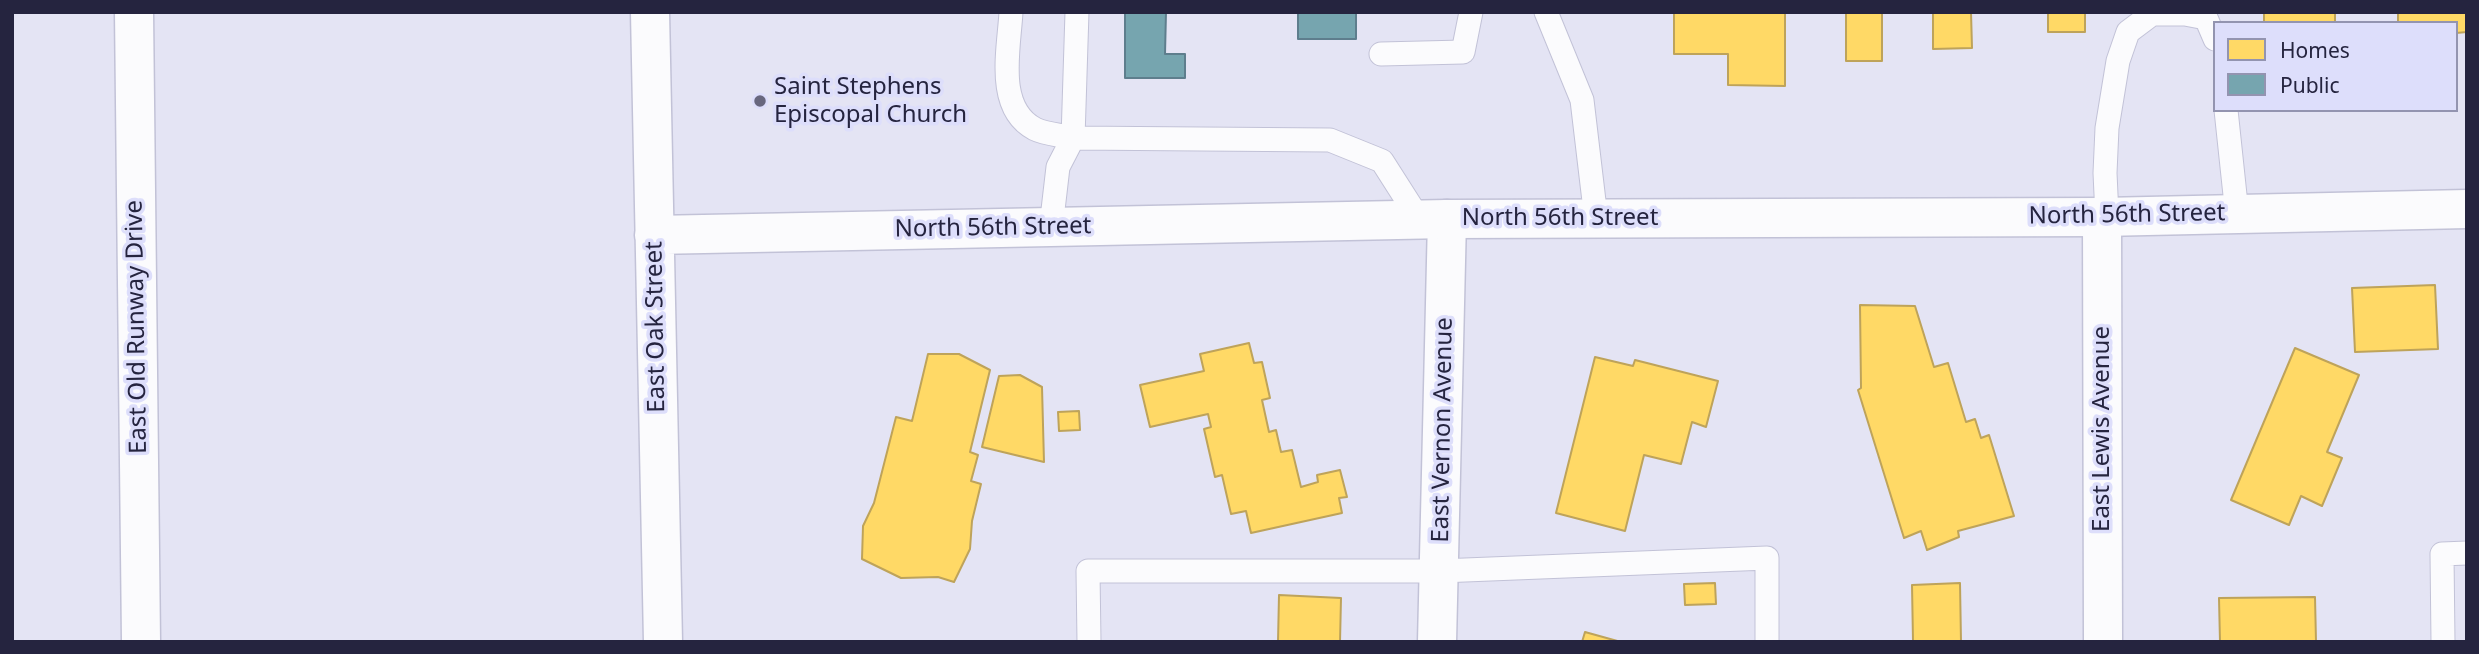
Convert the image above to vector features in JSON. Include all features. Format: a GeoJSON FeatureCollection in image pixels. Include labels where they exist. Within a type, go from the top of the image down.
{"type":"FeatureCollection","features":[{"type":"Feature","properties":{"kind":"street","name":"East Old Runway Drive"},"geometry":{"type":"LineString","coordinates":[[134,12],[141,642]]}},
{"type":"Feature","properties":{"kind":"street","name":"East Oak Street"},"geometry":{"type":"LineString","coordinates":[[650,12],[663,642]]}},
{"type":"Feature","properties":{"kind":"street","name":"North 56th Street"},"geometry":{"type":"LineString","coordinates":[[653,235],[1433,219],[2105,216],[2467,209]]}},
{"type":"Feature","properties":{"kind":"street","name":"East Lewis Avenue"},"geometry":{"type":"LineString","coordinates":[[2103,642],[2105,216]]}},
{"type":"Feature","properties":{"kind":"street","name":"East Vernon Avenue"},"geometry":{"type":"LineString","coordinates":[[1433,219],[1440,571],[1437,642]]}},
{"type":"Feature","properties":{"kind":"lane"},"geometry":{"type":"LineString","coordinates":[[1011,12],[1007,88],[1016,111],[1035,129],[1073,138],[1331,140],[1382,161],[1433,219]]}},
{"type":"Feature","properties":{"kind":"lane"},"geometry":{"type":"LineString","coordinates":[[1051,227],[1058,167],[1073,138],[1077,12]]}},
{"type":"Feature","properties":{"kind":"lane"},"geometry":{"type":"LineString","coordinates":[[1381,54],[1463,52],[1471,12]]}},
{"type":"Feature","properties":{"kind":"lane"},"geometry":{"type":"LineString","coordinates":[[1546,12],[1582,100],[1596,218]]}},
{"type":"Feature","properties":{"kind":"lane"},"geometry":{"type":"LineString","coordinates":[[2105,216],[2107,128],[2118,61],[2128,32],[2152,14],[2185,14],[2206,18],[2213,34]]}},
{"type":"Feature","properties":{"kind":"lane"},"geometry":{"type":"LineString","coordinates":[[2226,112],[2237,214]]}},
{"type":"Feature","properties":{"kind":"lane"},"geometry":{"type":"LineString","coordinates":[[2443,642],[2442,554],[2467,553]]}},
{"type":"Feature","properties":{"kind":"lane"},"geometry":{"type":"LineString","coordinates":[[1090,642],[1088,571],[1440,571],[1767,558],[1767,642]]}},
{"type":"Feature","properties":{"kind":"building: Homes"},"geometry":{"type":"Polygon","coordinates":[[[1674,12],[1785,12],[1785,86],[1728,85],[1728,54],[1674,54],[1674,12]]]}},
{"type":"Feature","properties":{"kind":"building: Homes"},"geometry":{"type":"Polygon","coordinates":[[[1846,12],[1882,12],[1882,61],[1846,61],[1846,12]]]}},
{"type":"Feature","properties":{"kind":"building: Homes"},"geometry":{"type":"Polygon","coordinates":[[[1933,12],[1971,12],[1972,48],[1933,49],[1933,12]]]}},
{"type":"Feature","properties":{"kind":"building: Homes"},"geometry":{"type":"Polygon","coordinates":[[[2048,12],[2085,12],[2085,32],[2048,32],[2048,12]]]}},
{"type":"Feature","properties":{"kind":"building: Homes"},"geometry":{"type":"Polygon","coordinates":[[[2264,12],[2335,12],[2335,21],[2264,21],[2264,12]]]}},
{"type":"Feature","properties":{"kind":"building: Homes"},"geometry":{"type":"Polygon","coordinates":[[[2398,12],[2467,12],[2467,32],[2458,33],[2458,21],[2398,21],[2398,12]]]}},
{"type":"Feature","properties":{"kind":"building: Homes"},"geometry":{"type":"Polygon","coordinates":[[[2435,285],[2438,349],[2355,352],[2352,288],[2435,285]]]}},
{"type":"Feature","properties":{"kind":"building: Homes"},"geometry":{"type":"Polygon","coordinates":[[[1860,305],[1915,306],[1934,367],[1948,363],[1966,422],[1975,419],[1981,438],[1989,435],[2014,516],[1958,531],[1959,537],[1927,550],[1921,531],[1904,538],[1858,390],[1861,388],[1860,305]]]}},
{"type":"Feature","properties":{"kind":"building: Homes"},"geometry":{"type":"Polygon","coordinates":[[[1249,343],[1254,363],[1262,362],[1270,398],[1262,400],[1269,432],[1276,430],[1281,452],[1292,450],[1301,487],[1318,482],[1317,475],[1340,470],[1347,497],[1339,498],[1342,513],[1251,533],[1246,511],[1231,514],[1222,475],[1215,477],[1204,429],[1211,427],[1208,414],[1150,427],[1140,385],[1204,371],[1200,354],[1249,343]]]}},
{"type":"Feature","properties":{"kind":"building: Homes"},"geometry":{"type":"Polygon","coordinates":[[[2295,348],[2359,375],[2327,452],[2342,458],[2322,506],[2301,496],[2289,525],[2231,500],[2295,348]]]}},
{"type":"Feature","properties":{"kind":"building: Homes"},"geometry":{"type":"Polygon","coordinates":[[[928,354],[959,354],[990,370],[970,452],[978,455],[971,481],[981,484],[972,521],[970,549],[954,582],[938,577],[901,578],[862,559],[863,526],[874,503],[896,417],[912,421],[928,354]]]}},
{"type":"Feature","properties":{"kind":"building: Homes"},"geometry":{"type":"Polygon","coordinates":[[[1595,357],[1633,366],[1635,360],[1718,381],[1706,427],[1692,422],[1681,464],[1644,455],[1625,531],[1556,513],[1595,357]]]}},
{"type":"Feature","properties":{"kind":"building: Homes"},"geometry":{"type":"Polygon","coordinates":[[[1020,375],[1042,387],[1044,462],[982,447],[999,376],[1020,375]]]}},
{"type":"Feature","properties":{"kind":"building: Homes"},"geometry":{"type":"Polygon","coordinates":[[[1079,411],[1080,430],[1059,431],[1058,412],[1079,411]]]}},
{"type":"Feature","properties":{"kind":"building: Homes"},"geometry":{"type":"Polygon","coordinates":[[[1715,583],[1716,604],[1685,605],[1684,584],[1715,583]]]}},
{"type":"Feature","properties":{"kind":"building: Homes"},"geometry":{"type":"Polygon","coordinates":[[[1960,583],[1961,642],[1897,642],[1913,641],[1912,585],[1960,583]]]}},
{"type":"Feature","properties":{"kind":"building: Homes"},"geometry":{"type":"Polygon","coordinates":[[[1279,595],[1341,598],[1340,642],[1278,642],[1279,595]]]}},
{"type":"Feature","properties":{"kind":"building: Homes"},"geometry":{"type":"Polygon","coordinates":[[[2315,597],[2316,642],[2220,642],[2219,598],[2315,597]]]}},
{"type":"Feature","properties":{"kind":"building: Homes"},"geometry":{"type":"Polygon","coordinates":[[[1585,632],[1621,642],[1582,642],[1585,632]]]}},
{"type":"Feature","properties":{"kind":"building: Public"},"geometry":{"type":"Polygon","coordinates":[[[1125,12],[1166,12],[1165,54],[1185,54],[1185,78],[1125,78],[1125,12]]]}},
{"type":"Feature","properties":{"kind":"building: Public"},"geometry":{"type":"Polygon","coordinates":[[[1298,12],[1356,12],[1356,39],[1298,39],[1298,12]]]}},
{"type":"Feature","properties":{"kind":"place","name":"Saint Stephens Episcopal Church"},"geometry":{"type":"Point","coordinates":[760,101]}}]}
